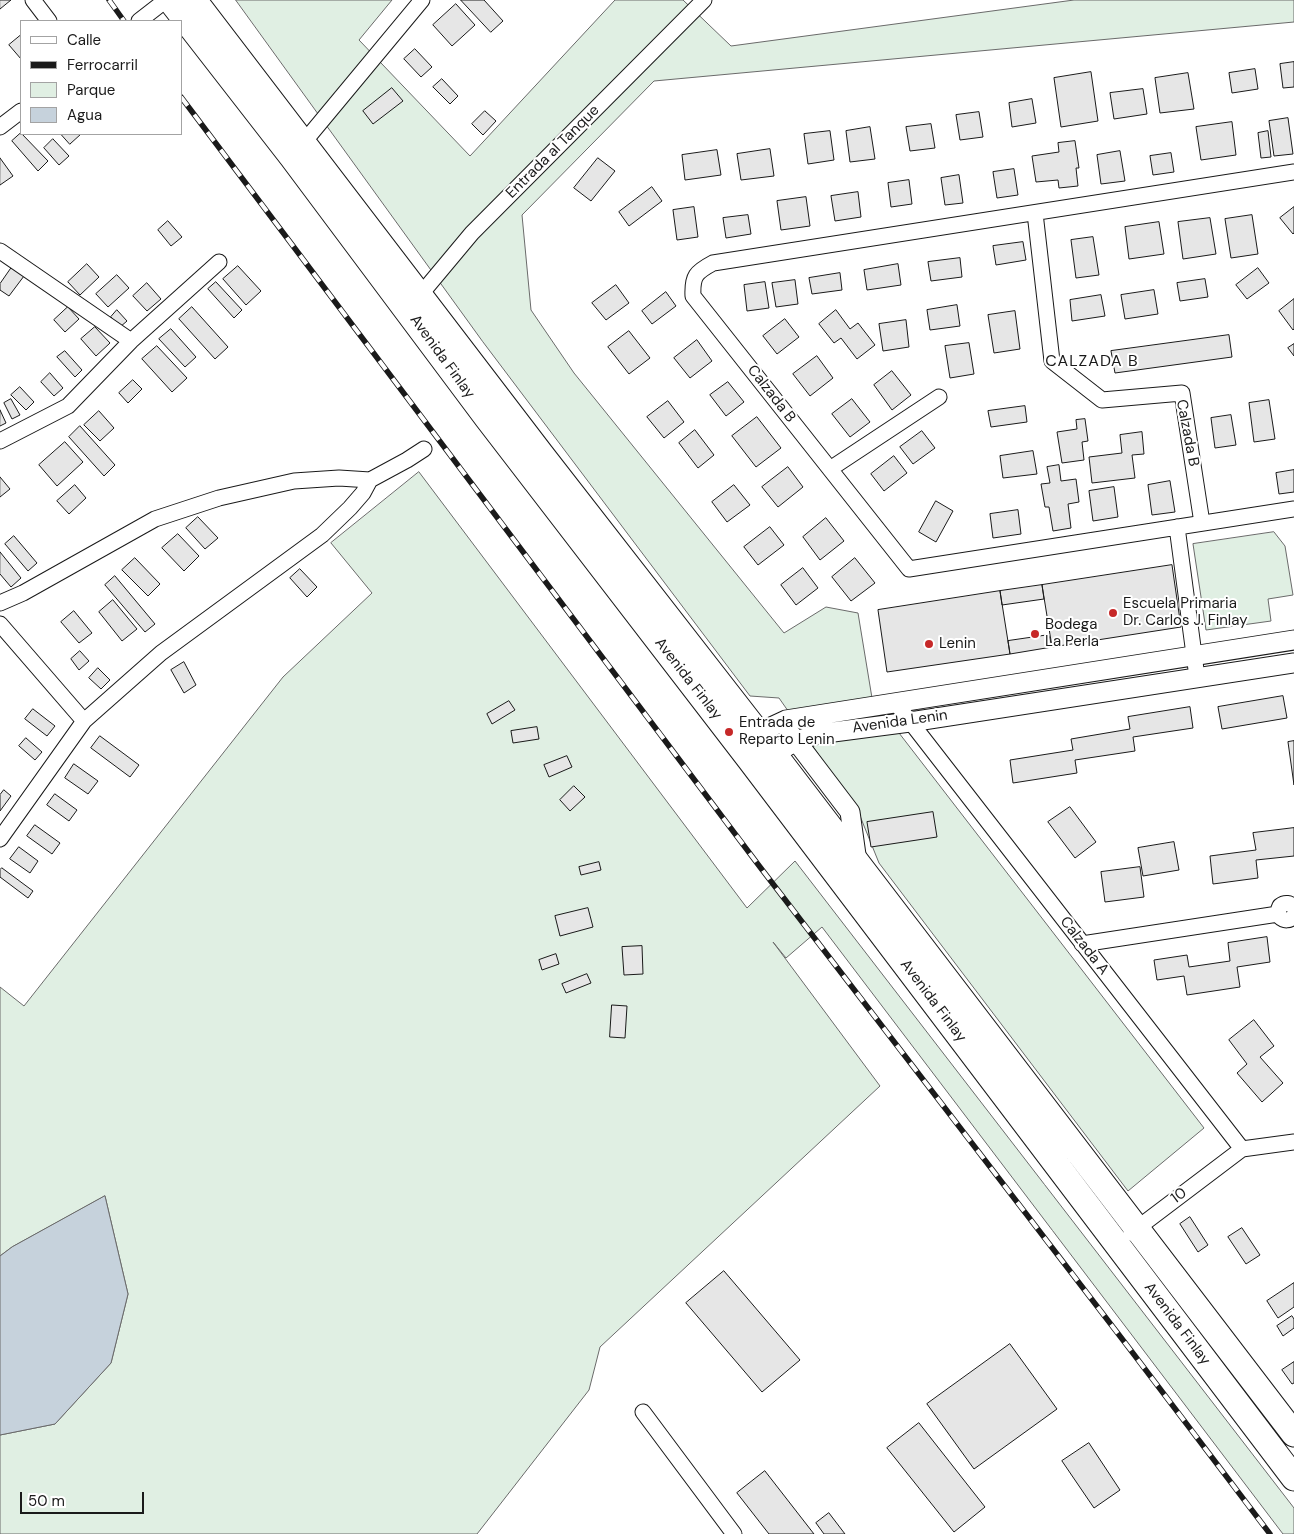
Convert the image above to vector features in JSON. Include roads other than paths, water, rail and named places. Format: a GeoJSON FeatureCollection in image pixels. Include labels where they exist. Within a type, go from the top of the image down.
{"type":"FeatureCollection","features":[{"type":"Feature","properties":{"kind":"highway","name":"Avenida Finlay"},"geometry":{"type":"LineString","coordinates":[[170,0],[298,149]]}},
{"type":"Feature","properties":{"kind":"highway","name":"Avenida Finlay"},"geometry":{"type":"LineString","coordinates":[[194,0],[298,149],[414,302],[542,454],[1293,1430]]}},
{"type":"Feature","properties":{"kind":"highway","name":"Avenida Finlay"},"geometry":{"type":"LineString","coordinates":[[414,302],[487,418],[750,760],[1294,1478]]}},
{"type":"Feature","properties":{"kind":"street"},"geometry":{"type":"LineString","coordinates":[[32,0],[48,20]]}},
{"type":"Feature","properties":{"kind":"street"},"geometry":{"type":"LineString","coordinates":[[140,20],[166,0]]}},
{"type":"Feature","properties":{"kind":"street"},"geometry":{"type":"LineString","coordinates":[[298,149],[422,0]]}},
{"type":"Feature","properties":{"kind":"street","name":"Entrada al Tanque"},"geometry":{"type":"LineString","coordinates":[[414,302],[472,233],[704,0]]}},
{"type":"Feature","properties":{"kind":"street"},"geometry":{"type":"LineString","coordinates":[[0,127],[20,112]]}},
{"type":"Feature","properties":{"kind":"street","name":"Calzada B"},"geometry":{"type":"LineString","coordinates":[[1294,172],[713,263],[698,271],[693,283],[693,296],[910,569],[1294,508]]}},
{"type":"Feature","properties":{"kind":"street","name":"Calzada B"},"geometry":{"type":"LineString","coordinates":[[1035,213],[1052,361],[1102,400],[1182,393],[1202,523]]}},
{"type":"Feature","properties":{"kind":"street"},"geometry":{"type":"LineString","coordinates":[[0,251],[131,341]]}},
{"type":"Feature","properties":{"kind":"street"},"geometry":{"type":"LineString","coordinates":[[0,441],[68,406],[131,341],[219,262]]}},
{"type":"Feature","properties":{"kind":"street"},"geometry":{"type":"LineString","coordinates":[[830,469],[939,397]]}},
{"type":"Feature","properties":{"kind":"street"},"geometry":{"type":"LineString","coordinates":[[0,603],[23,593],[155,519],[219,498],[294,481],[339,478],[370,480],[424,448]]}},
{"type":"Feature","properties":{"kind":"street"},"geometry":{"type":"LineString","coordinates":[[0,839],[84,721],[161,653],[322,534],[350,508],[363,493],[370,480]]}},
{"type":"Feature","properties":{"kind":"street"},"geometry":{"type":"LineString","coordinates":[[1177,527],[1197,677]]}},
{"type":"Feature","properties":{"kind":"street"},"geometry":{"type":"LineString","coordinates":[[0,624],[84,721]]}},
{"type":"Feature","properties":{"kind":"street","name":"Avenida Lenin"},"geometry":{"type":"LineString","coordinates":[[758,733],[786,720],[1294,640]]}},
{"type":"Feature","properties":{"kind":"street","name":"Avenida Lenin"},"geometry":{"type":"LineString","coordinates":[[750,760],[774,754],[797,741],[818,734],[910,722],[1197,677],[1292,666]]}},
{"type":"Feature","properties":{"kind":"street","name":"Calzada A"},"geometry":{"type":"LineString","coordinates":[[895,702],[1242,1149]]}},
{"type":"Feature","properties":{"kind":"street"},"geometry":{"type":"LineString","coordinates":[[781,722],[850,812],[857,862]]}},
{"type":"Feature","properties":{"kind":"street"},"geometry":{"type":"LineString","coordinates":[[750,760],[758,733]]}},
{"type":"Feature","properties":{"kind":"street"},"geometry":{"type":"LineString","coordinates":[[1278,914],[1282,904],[1288,903],[1294,907]]}},
{"type":"Feature","properties":{"kind":"street"},"geometry":{"type":"LineString","coordinates":[[1082,944],[1278,914]]}},
{"type":"Feature","properties":{"kind":"street"},"geometry":{"type":"LineString","coordinates":[[1278,914],[1284,920],[1290,920],[1294,916]]}},
{"type":"Feature","properties":{"kind":"street"},"geometry":{"type":"LineString","coordinates":[[1242,1149],[1294,1142]]}},
{"type":"Feature","properties":{"kind":"street","name":"10"},"geometry":{"type":"LineString","coordinates":[[1116,1244],[1242,1149]]}},
{"type":"Feature","properties":{"kind":"street"},"geometry":{"type":"LineString","coordinates":[[644,1412],[734,1534]]}},
{"type":"Feature","properties":{"kind":"street"},"geometry":{"type":"LineString","coordinates":[[1267,1444],[1293,1430]]}},
{"type":"Feature","properties":{"kind":"water"},"geometry":{"type":"Polygon","coordinates":[[[105,1196],[128,1294],[111,1363],[55,1424],[0,1435],[0,1256],[12,1247],[105,1196]]]}},
{"type":"Feature","properties":{"kind":"railway"},"geometry":{"type":"LineString","coordinates":[[109,0],[123,20]]}},
{"type":"Feature","properties":{"kind":"railway"},"geometry":{"type":"LineString","coordinates":[[182,98],[760,867],[1270,1534]]}},
{"type":"Feature","properties":{"kind":"place","name":"Escuela Primaria Dr. Carlos J. Finlay"},"geometry":{"type":"Point","coordinates":[1113,613]}},
{"type":"Feature","properties":{"kind":"place","name":"Bodega La Perla"},"geometry":{"type":"Point","coordinates":[1035,634]}},
{"type":"Feature","properties":{"kind":"place","name":"Lenin"},"geometry":{"type":"Point","coordinates":[929,644]}},
{"type":"Feature","properties":{"kind":"place","name":"Entrada de Reparto Lenin"},"geometry":{"type":"Point","coordinates":[729,732]}},
{"type":"Feature","properties":{"kind":"district","name":"CALZADA B"},"geometry":{"type":"Point","coordinates":[1092,362]}}]}
